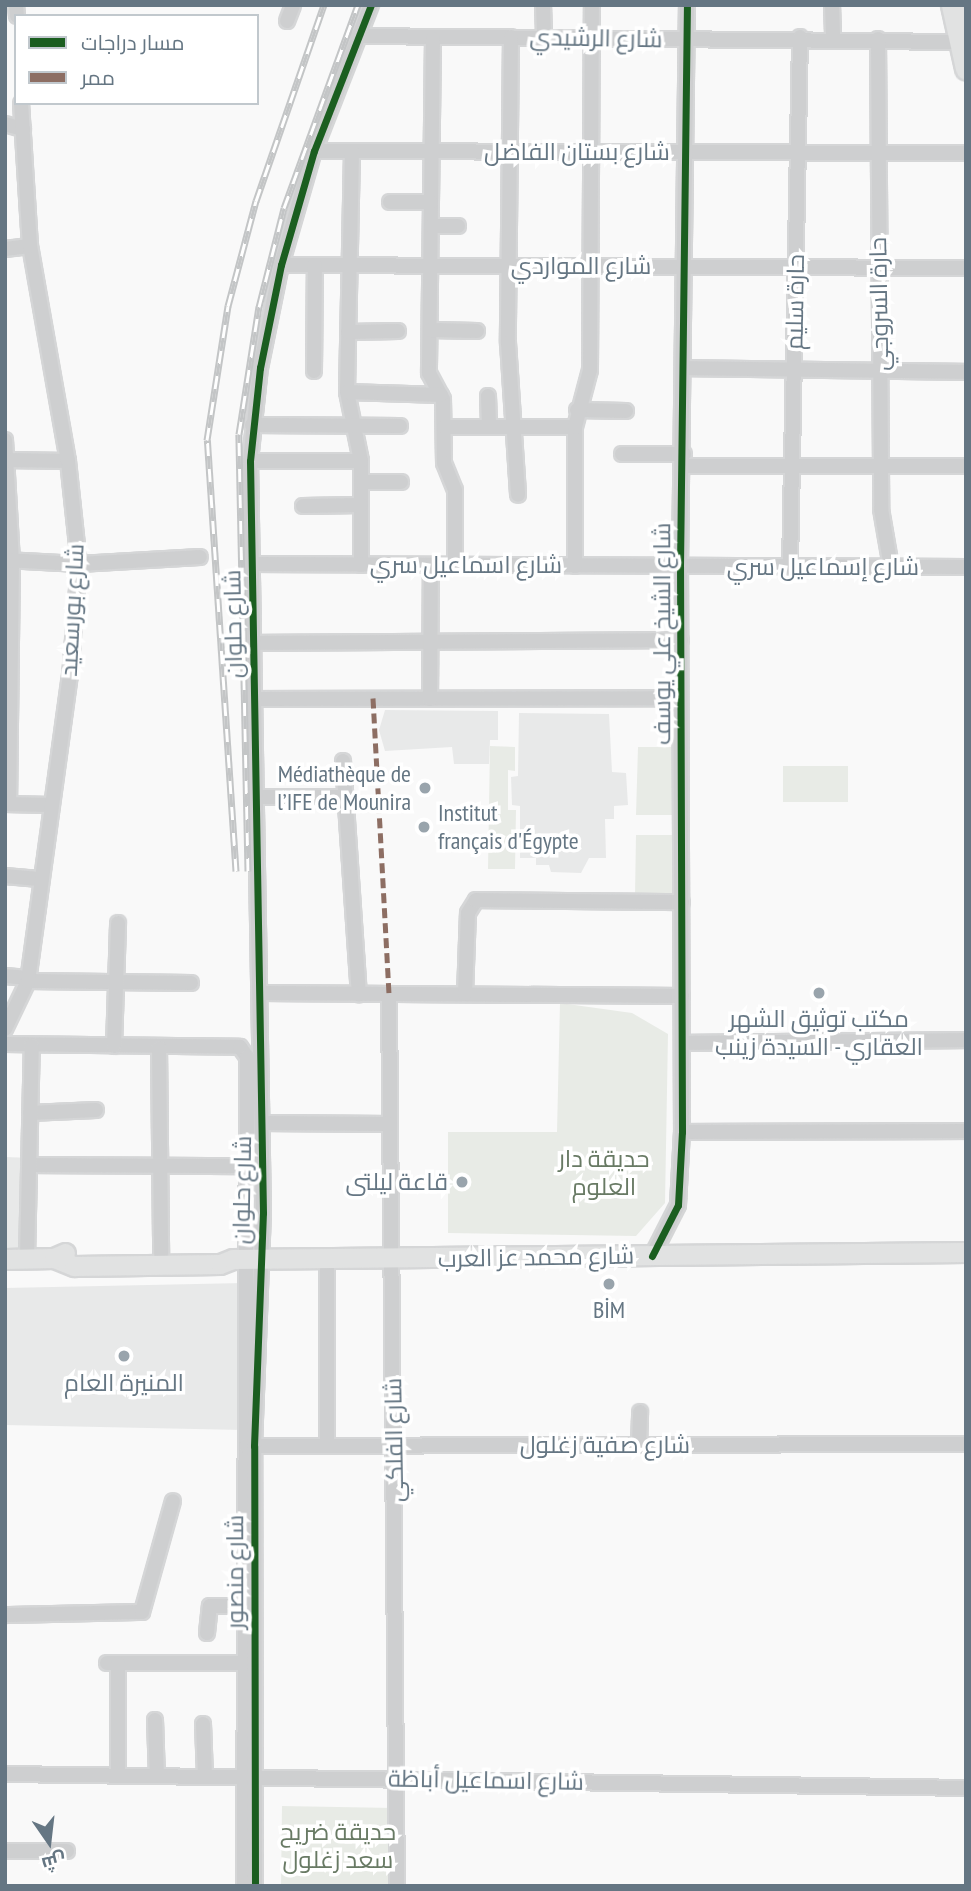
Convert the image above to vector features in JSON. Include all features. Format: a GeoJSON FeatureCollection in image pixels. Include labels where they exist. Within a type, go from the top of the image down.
{"type":"FeatureCollection","features":[{"type":"Feature","properties":{"kind":"highway"},"geometry":{"type":"LineString","coordinates":[[952,5],[966,68]]}},
{"type":"Feature","properties":{"kind":"main road","name":"شارع محمد عز العرب"},"geometry":{"type":"LineString","coordinates":[[5,1259],[54,1258],[70,1253],[220,1254],[247,1259],[392,1259],[966,1252]]}},
{"type":"Feature","properties":{"kind":"main road","name":"شارع محمد عز العرب"},"geometry":{"type":"LineString","coordinates":[[54,1258],[74,1265],[220,1264],[247,1259]]}},
{"type":"Feature","properties":{"kind":"street"},"geometry":{"type":"LineString","coordinates":[[287,21],[293,5]]}},
{"type":"Feature","properties":{"kind":"street","name":"شارع حلوان"},"geometry":{"type":"LineString","coordinates":[[247,1259],[262,1124],[251,564],[252,425],[281,265],[314,151],[371,5]]}},
{"type":"Feature","properties":{"kind":"street"},"geometry":{"type":"LineString","coordinates":[[543,5],[544,38]]}},
{"type":"Feature","properties":{"kind":"street"},"geometry":{"type":"LineString","coordinates":[[575,566],[575,427],[577,410],[590,370],[592,5]]}},
{"type":"Feature","properties":{"kind":"street","name":"شارع الشيخ علي يوسف"},"geometry":{"type":"LineString","coordinates":[[652,1256],[678,1205],[682,1132],[680,566],[687,5]]}},
{"type":"Feature","properties":{"kind":"street"},"geometry":{"type":"LineString","coordinates":[[832,5],[832,38]]}},
{"type":"Feature","properties":{"kind":"street","name":"شارع الرشيدي"},"geometry":{"type":"LineString","coordinates":[[357,36],[687,40],[800,37],[961,42]]}},
{"type":"Feature","properties":{"kind":"street"},"geometry":{"type":"LineString","coordinates":[[511,37],[508,266],[518,495]]}},
{"type":"Feature","properties":{"kind":"street","name":"حارة سليم"},"geometry":{"type":"LineString","coordinates":[[790,567],[800,37]]}},
{"type":"Feature","properties":{"kind":"street"},"geometry":{"type":"LineString","coordinates":[[433,39],[429,373],[441,395],[444,463],[455,490],[455,565]]}},
{"type":"Feature","properties":{"kind":"street","name":"حارة السروجي"},"geometry":{"type":"LineString","coordinates":[[878,39],[881,466],[891,567]]}},
{"type":"Feature","properties":{"kind":"street","name":"شارع بورسعيد"},"geometry":{"type":"LineString","coordinates":[[5,1029],[28,979],[70,676],[79,564],[68,461],[30,246],[22,105]]}},
{"type":"Feature","properties":{"kind":"street"},"geometry":{"type":"LineString","coordinates":[[5,124],[23,130]]}},
{"type":"Feature","properties":{"kind":"street","name":"شارع بستان الفاضل"},"geometry":{"type":"LineString","coordinates":[[314,151],[966,153]]}},
{"type":"Feature","properties":{"kind":"street"},"geometry":{"type":"LineString","coordinates":[[352,152],[347,392],[361,461],[360,565]]}},
{"type":"Feature","properties":{"kind":"street"},"geometry":{"type":"LineString","coordinates":[[390,202],[431,202]]}},
{"type":"Feature","properties":{"kind":"street"},"geometry":{"type":"LineString","coordinates":[[431,226],[458,226]]}},
{"type":"Feature","properties":{"kind":"street"},"geometry":{"type":"LineString","coordinates":[[5,248],[30,246]]}},
{"type":"Feature","properties":{"kind":"street","name":"شارع المواردي"},"geometry":{"type":"LineString","coordinates":[[281,265],[966,268]]}},
{"type":"Feature","properties":{"kind":"street"},"geometry":{"type":"LineString","coordinates":[[314,371],[315,265]]}},
{"type":"Feature","properties":{"kind":"street"},"geometry":{"type":"LineString","coordinates":[[430,330],[477,331]]}},
{"type":"Feature","properties":{"kind":"street"},"geometry":{"type":"LineString","coordinates":[[348,332],[398,331]]}},
{"type":"Feature","properties":{"kind":"street"},"geometry":{"type":"LineString","coordinates":[[683,368],[966,372]]}},
{"type":"Feature","properties":{"kind":"street"},"geometry":{"type":"LineString","coordinates":[[347,392],[441,395]]}},
{"type":"Feature","properties":{"kind":"street"},"geometry":{"type":"LineString","coordinates":[[488,396],[489,426]]}},
{"type":"Feature","properties":{"kind":"street"},"geometry":{"type":"LineString","coordinates":[[577,410],[626,411]]}},
{"type":"Feature","properties":{"kind":"street"},"geometry":{"type":"LineString","coordinates":[[252,425],[400,426]]}},
{"type":"Feature","properties":{"kind":"street"},"geometry":{"type":"LineString","coordinates":[[444,427],[575,427]]}},
{"type":"Feature","properties":{"kind":"street"},"geometry":{"type":"LineString","coordinates":[[5,440],[9,561],[7,804],[52,805]]}},
{"type":"Feature","properties":{"kind":"street"},"geometry":{"type":"LineString","coordinates":[[622,454],[792,466],[966,466]]}},
{"type":"Feature","properties":{"kind":"street"},"geometry":{"type":"LineString","coordinates":[[7,460],[68,461]]}},
{"type":"Feature","properties":{"kind":"street"},"geometry":{"type":"LineString","coordinates":[[250,461],[361,461]]}},
{"type":"Feature","properties":{"kind":"street"},"geometry":{"type":"LineString","coordinates":[[361,482],[401,482]]}},
{"type":"Feature","properties":{"kind":"street"},"geometry":{"type":"LineString","coordinates":[[303,506],[361,505]]}},
{"type":"Feature","properties":{"kind":"street"},"geometry":{"type":"LineString","coordinates":[[9,561],[79,564],[201,557]]}},
{"type":"Feature","properties":{"kind":"street","name":"شارع اسماعيل سري"},"geometry":{"type":"LineString","coordinates":[[251,564],[680,566]]}},
{"type":"Feature","properties":{"kind":"street"},"geometry":{"type":"LineString","coordinates":[[430,699],[431,566]]}},
{"type":"Feature","properties":{"kind":"street","name":"شارع إسماعيل سري"},"geometry":{"type":"LineString","coordinates":[[680,566],[966,567]]}},
{"type":"Feature","properties":{"kind":"street"},"geometry":{"type":"LineString","coordinates":[[253,643],[681,640]]}},
{"type":"Feature","properties":{"kind":"street"},"geometry":{"type":"LineString","coordinates":[[254,699],[680,698]]}},
{"type":"Feature","properties":{"kind":"street"},"geometry":{"type":"LineString","coordinates":[[343,761],[359,994]]}},
{"type":"Feature","properties":{"kind":"street"},"geometry":{"type":"LineString","coordinates":[[257,797],[346,797]]}},
{"type":"Feature","properties":{"kind":"street"},"geometry":{"type":"LineString","coordinates":[[5,876],[42,878]]}},
{"type":"Feature","properties":{"kind":"street"},"geometry":{"type":"LineString","coordinates":[[465,994],[472,904],[482,898],[682,902]]}},
{"type":"Feature","properties":{"kind":"street"},"geometry":{"type":"LineString","coordinates":[[114,1046],[118,923]]}},
{"type":"Feature","properties":{"kind":"street"},"geometry":{"type":"LineString","coordinates":[[5,976],[28,979],[191,983]]}},
{"type":"Feature","properties":{"kind":"street"},"geometry":{"type":"LineString","coordinates":[[261,993],[682,996]]}},
{"type":"Feature","properties":{"kind":"street","name":"شارع الفلكي"},"geometry":{"type":"LineString","coordinates":[[389,994],[397,1886]]}},
{"type":"Feature","properties":{"kind":"street"},"geometry":{"type":"LineString","coordinates":[[682,1043],[966,1040]]}},
{"type":"Feature","properties":{"kind":"street"},"geometry":{"type":"LineString","coordinates":[[5,1044],[240,1048],[247,1057],[247,1259]]}},
{"type":"Feature","properties":{"kind":"street"},"geometry":{"type":"LineString","coordinates":[[27,1258],[32,1045]]}},
{"type":"Feature","properties":{"kind":"street"},"geometry":{"type":"LineString","coordinates":[[159,1048],[162,1254]]}},
{"type":"Feature","properties":{"kind":"street"},"geometry":{"type":"LineString","coordinates":[[30,1113],[96,1110]]}},
{"type":"Feature","properties":{"kind":"street"},"geometry":{"type":"LineString","coordinates":[[262,1124],[390,1124]]}},
{"type":"Feature","properties":{"kind":"street"},"geometry":{"type":"LineString","coordinates":[[682,1132],[966,1131]]}},
{"type":"Feature","properties":{"kind":"street"},"geometry":{"type":"LineString","coordinates":[[29,1165],[247,1166]]}},
{"type":"Feature","properties":{"kind":"street","name":"شارع منصور"},"geometry":{"type":"LineString","coordinates":[[244,1886],[249,1778],[247,1259]]}},
{"type":"Feature","properties":{"kind":"street"},"geometry":{"type":"LineString","coordinates":[[327,1259],[327,1446]]}},
{"type":"Feature","properties":{"kind":"street"},"geometry":{"type":"LineString","coordinates":[[639,1445],[640,1412]]}},
{"type":"Feature","properties":{"kind":"street","name":"شارع صفية زغلول"},"geometry":{"type":"LineString","coordinates":[[249,1446],[966,1444]]}},
{"type":"Feature","properties":{"kind":"street","name":"شارع منصور"},"geometry":{"type":"LineString","coordinates":[[249,1446],[244,1663],[255,1886]]}},
{"type":"Feature","properties":{"kind":"street"},"geometry":{"type":"LineString","coordinates":[[5,1615],[142,1612],[173,1501]]}},
{"type":"Feature","properties":{"kind":"street"},"geometry":{"type":"LineString","coordinates":[[207,1633],[210,1606],[244,1606]]}},
{"type":"Feature","properties":{"kind":"street"},"geometry":{"type":"LineString","coordinates":[[118,1775],[112,1663],[244,1663]]}},
{"type":"Feature","properties":{"kind":"street"},"geometry":{"type":"LineString","coordinates":[[155,1720],[157,1776]]}},
{"type":"Feature","properties":{"kind":"street"},"geometry":{"type":"LineString","coordinates":[[203,1724],[205,1777]]}},
{"type":"Feature","properties":{"kind":"street","name":"شارع اسماعيل أباظة"},"geometry":{"type":"LineString","coordinates":[[5,1774],[966,1788]]}},
{"type":"Feature","properties":{"kind":"street"},"geometry":{"type":"LineString","coordinates":[[5,1852],[67,1851]]}},
{"type":"Feature","properties":{"kind":"shaded area"},"geometry":{"type":"Polygon","coordinates":[[[385,710],[498,711],[498,740],[490,740],[489,764],[454,764],[452,747],[385,751],[379,730],[385,710]]]}},
{"type":"Feature","properties":{"kind":"shaded area"},"geometry":{"type":"Polygon","coordinates":[[[519,713],[609,714],[612,772],[626,773],[628,805],[614,806],[614,819],[605,819],[606,858],[589,858],[581,873],[551,872],[549,865],[536,865],[536,858],[520,858],[520,806],[512,805],[511,777],[518,776],[519,713]]]}},
{"type":"Feature","properties":{"kind":"shaded area"},"geometry":{"type":"Polygon","coordinates":[[[5,1157],[32,1158],[25,1253],[5,1250],[5,1157]]]}},
{"type":"Feature","properties":{"kind":"shaded area","name":"المنيرة العام"},"geometry":{"type":"Polygon","coordinates":[[[244,1283],[243,1430],[5,1425],[5,1288],[244,1283]]]}},
{"type":"Feature","properties":{"kind":"green space"},"geometry":{"type":"Polygon","coordinates":[[[490,746],[515,747],[515,771],[508,770],[508,810],[516,810],[515,869],[488,869],[490,746]]]}},
{"type":"Feature","properties":{"kind":"green space"},"geometry":{"type":"Polygon","coordinates":[[[638,747],[676,747],[674,815],[636,815],[638,747]]]}},
{"type":"Feature","properties":{"kind":"green space"},"geometry":{"type":"Polygon","coordinates":[[[783,766],[848,766],[848,802],[783,802],[783,766]]]}},
{"type":"Feature","properties":{"kind":"green space"},"geometry":{"type":"Polygon","coordinates":[[[636,835],[678,835],[678,898],[635,896],[636,835]]]}},
{"type":"Feature","properties":{"kind":"green space","name":"حديقة دار العلوم"},"geometry":{"type":"Polygon","coordinates":[[[560,1003],[632,1013],[668,1034],[665,1203],[636,1236],[448,1233],[448,1132],[557,1132],[560,1003]]]}},
{"type":"Feature","properties":{"kind":"green space","name":"حديقة ضريح سعد زغلول"},"geometry":{"type":"Polygon","coordinates":[[[282,1806],[394,1808],[393,1886],[281,1886],[282,1806]]]}},
{"type":"Feature","properties":{"kind":"railway"},"geometry":{"type":"LineString","coordinates":[[236,871],[207,440],[228,306],[256,201],[324,5]]}},
{"type":"Feature","properties":{"kind":"railway"},"geometry":{"type":"LineString","coordinates":[[248,871],[239,434],[259,307],[284,208],[358,5]]}},
{"type":"Feature","properties":{"kind":"marked path"},"geometry":{"type":"LineString","coordinates":[[373,698],[389,994]]}},
{"type":"Feature","properties":{"kind":"cycle path"},"geometry":{"type":"LineString","coordinates":[[255,1886],[254,1446],[263,1213],[250,461],[260,368],[281,265],[314,151],[371,5]]}},
{"type":"Feature","properties":{"kind":"cycle path"},"geometry":{"type":"LineString","coordinates":[[652,1256],[678,1205],[682,1132],[680,566],[687,5]]}},
{"type":"Feature","properties":{"kind":"place","name":"Médiathèque de l’IFE de Mounira"},"geometry":{"type":"Point","coordinates":[425,788]}},
{"type":"Feature","properties":{"kind":"place","name":"Institut français d'Égypte"},"geometry":{"type":"Point","coordinates":[424,827]}},
{"type":"Feature","properties":{"kind":"place","name":"مكتب توثيق الشهر العقاري - السيدة زينب"},"geometry":{"type":"Point","coordinates":[819,993]}},
{"type":"Feature","properties":{"kind":"place","name":"قاعة ليلتى"},"geometry":{"type":"Point","coordinates":[462,1182]}},
{"type":"Feature","properties":{"kind":"place","name":"BİM"},"geometry":{"type":"Point","coordinates":[609,1284]}},
{"type":"Feature","properties":{"kind":"place","name":"المنيرة العام"},"geometry":{"type":"Point","coordinates":[124,1356]}}]}
